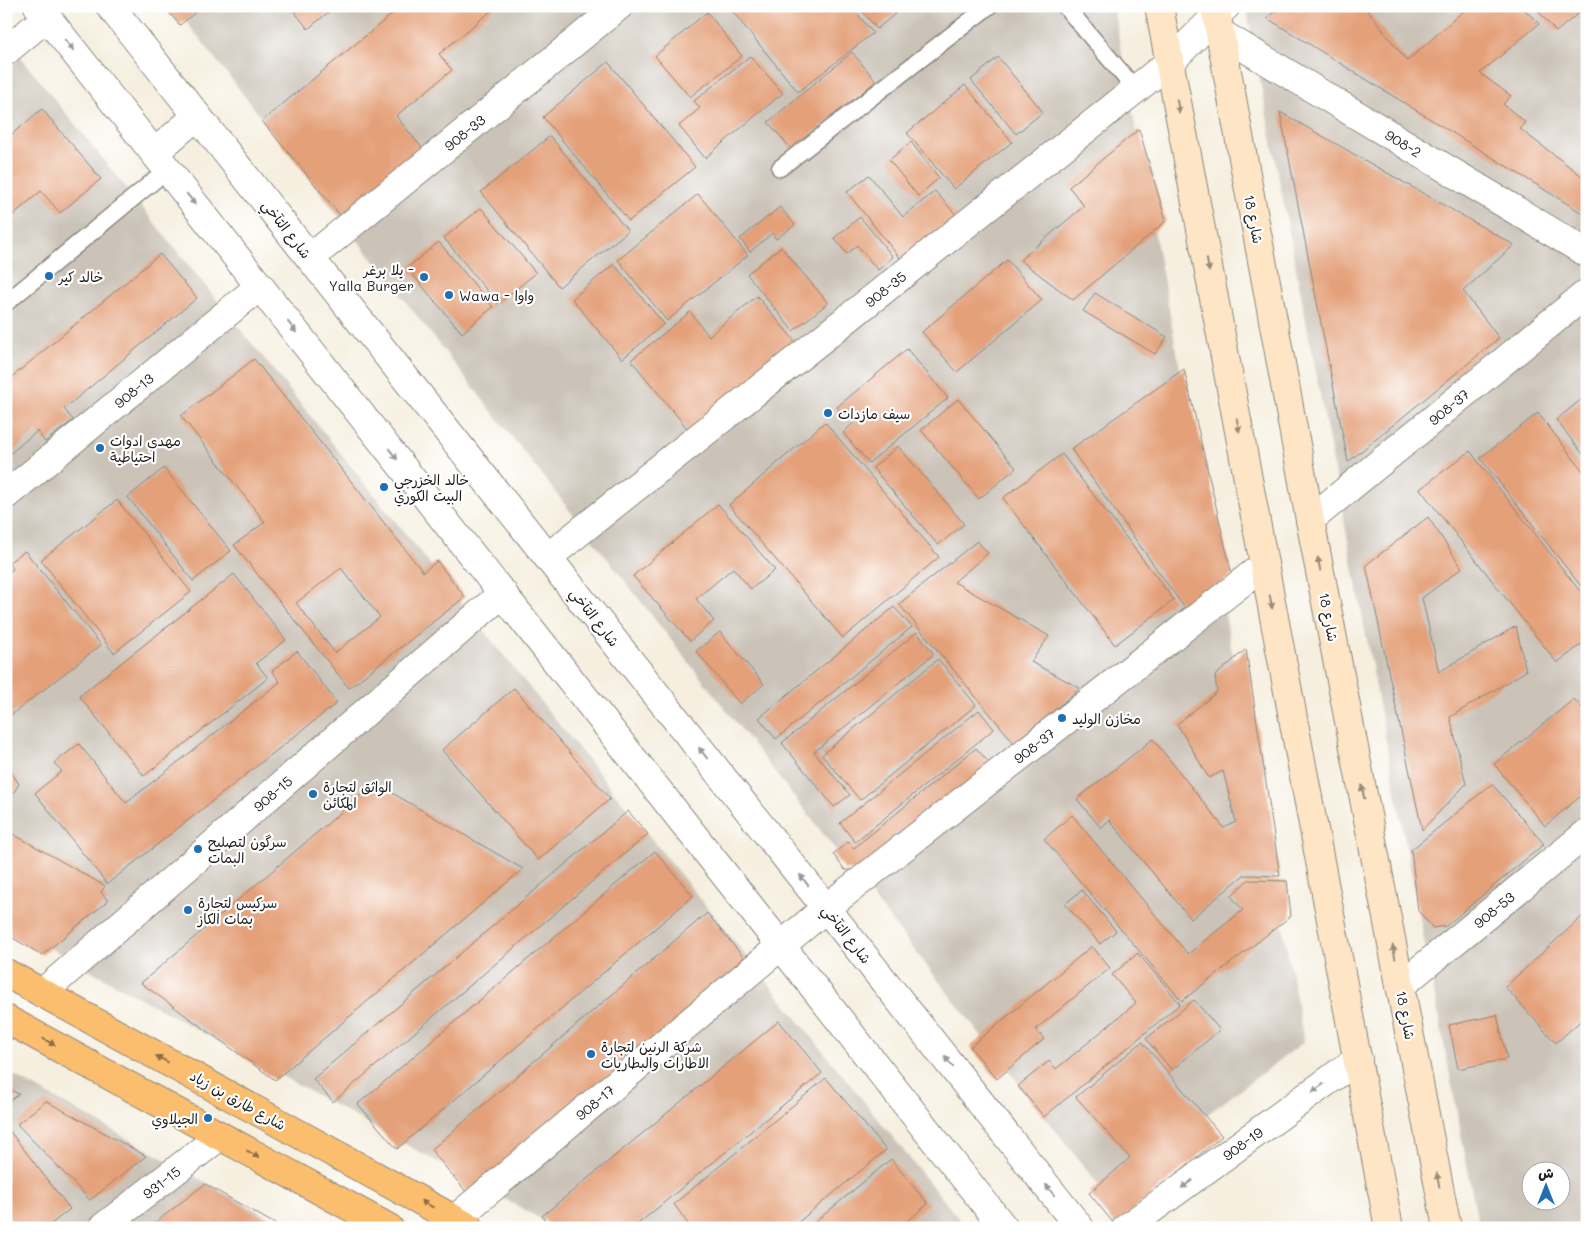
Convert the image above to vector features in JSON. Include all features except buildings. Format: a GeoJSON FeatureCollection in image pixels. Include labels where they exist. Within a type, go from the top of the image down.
{"type":"FeatureCollection","features":[{"type":"Feature","properties":{"kind":"main road","name":"شارع طارق بن زياد"},"geometry":{"type":"LineString","coordinates":[[6,972],[463,1224]]}},
{"type":"Feature","properties":{"kind":"main road"},"geometry":{"type":"LineString","coordinates":[[6,1019],[389,1228]]}},
{"type":"Feature","properties":{"kind":"street","name":"شارع التآخي"},"geometry":{"type":"LineString","coordinates":[[110,6],[1080,1228]]}},
{"type":"Feature","properties":{"kind":"street","name":"908-33"},"geometry":{"type":"LineString","coordinates":[[310,258],[619,6]]}},
{"type":"Feature","properties":{"kind":"street"},"geometry":{"type":"LineString","coordinates":[[1159,6],[1389,1228]]}},
{"type":"Feature","properties":{"kind":"street"},"geometry":{"type":"LineString","coordinates":[[6,51],[43,12],[1004,1228]]}},
{"type":"Feature","properties":{"kind":"street","name":"908-35"},"geometry":{"type":"LineString","coordinates":[[548,557],[1136,90],[1170,62],[1219,15]]}},
{"type":"Feature","properties":{"kind":"street","name":"908-2"},"geometry":{"type":"LineString","coordinates":[[1219,15],[1587,254]]}},
{"type":"Feature","properties":{"kind":"street","name":"شارع 18"},"geometry":{"type":"LineString","coordinates":[[1219,15],[1310,520],[1447,1228]]}},
{"type":"Feature","properties":{"kind":"street"},"geometry":{"type":"LineString","coordinates":[[161,161],[197,116]]}},
{"type":"Feature","properties":{"kind":"street","name":"908-13"},"geometry":{"type":"LineString","coordinates":[[6,495],[260,286]]}},
{"type":"Feature","properties":{"kind":"street","name":"908-37"},"geometry":{"type":"LineString","coordinates":[[1310,520],[1587,292]]}},
{"type":"Feature","properties":{"kind":"street","name":"908-37"},"geometry":{"type":"LineString","coordinates":[[826,908],[1264,565]]}},
{"type":"Feature","properties":{"kind":"street","name":"908-15"},"geometry":{"type":"LineString","coordinates":[[42,993],[503,594]]}},
{"type":"Feature","properties":{"kind":"street","name":"908-53"},"geometry":{"type":"LineString","coordinates":[[1400,986],[1587,833]]}},
{"type":"Feature","properties":{"kind":"street","name":"908-17"},"geometry":{"type":"LineString","coordinates":[[463,1224],[780,945],[826,908]]}},
{"type":"Feature","properties":{"kind":"street","name":"908-19"},"geometry":{"type":"LineString","coordinates":[[1126,1228],[1358,1059]]}},
{"type":"Feature","properties":{"kind":"street","name":"931-15"},"geometry":{"type":"LineString","coordinates":[[102,1228],[220,1136]]}},
{"type":"Feature","properties":{"kind":"lane"},"geometry":{"type":"LineString","coordinates":[[780,168],[989,6]]}},
{"type":"Feature","properties":{"kind":"lane"},"geometry":{"type":"LineString","coordinates":[[1065,6],[1136,90]]}},
{"type":"Feature","properties":{"kind":"lane"},"geometry":{"type":"LineString","coordinates":[[6,303],[161,161]]}},
{"type":"Feature","properties":{"kind":"shaded area"},"geometry":{"type":"Polygon","coordinates":[[[174,6],[1113,6],[1304,1042],[1104,1192],[174,6]]]}},
{"type":"Feature","properties":{"kind":"shaded area"},"geometry":{"type":"Polygon","coordinates":[[[1246,6],[1587,6],[1587,1228],[1479,1228],[1246,6]]]}},
{"type":"Feature","properties":{"kind":"shaded area"},"geometry":{"type":"Polygon","coordinates":[[[6,39],[966,1228],[557,1228],[6,924],[6,39]]]}},
{"type":"Feature","properties":{"kind":"shaded area"},"geometry":{"type":"Polygon","coordinates":[[[6,1071],[288,1228],[6,1228],[6,1071]]]}},
{"type":"Feature","properties":{"kind":"place","name":"خالد كير"},"geometry":{"type":"Point","coordinates":[49,276]}},
{"type":"Feature","properties":{"kind":"place","name":"يلا برغر - Yalla Burger"},"geometry":{"type":"Point","coordinates":[424,277]}},
{"type":"Feature","properties":{"kind":"place","name":"Wawa - واوا"},"geometry":{"type":"Point","coordinates":[449,295]}},
{"type":"Feature","properties":{"kind":"place","name":"سيف مازدات"},"geometry":{"type":"Point","coordinates":[828,413]}},
{"type":"Feature","properties":{"kind":"place","name":"مهدي ادوات احتياطية"},"geometry":{"type":"Point","coordinates":[100,448]}},
{"type":"Feature","properties":{"kind":"place","name":"خالد الخزرجي البيت الكوري"},"geometry":{"type":"Point","coordinates":[384,487]}},
{"type":"Feature","properties":{"kind":"place","name":"مخازن الوليد"},"geometry":{"type":"Point","coordinates":[1062,718]}},
{"type":"Feature","properties":{"kind":"place","name":"الواثق لتجارة المكائن"},"geometry":{"type":"Point","coordinates":[313,794]}},
{"type":"Feature","properties":{"kind":"place","name":"سرگون لتصليح البمات"},"geometry":{"type":"Point","coordinates":[198,849]}},
{"type":"Feature","properties":{"kind":"place","name":"سركيس لتجارة بمات الكاز"},"geometry":{"type":"Point","coordinates":[188,910]}},
{"type":"Feature","properties":{"kind":"place","name":"شركة الرنين لتجارة الاطارات والبطاريات"},"geometry":{"type":"Point","coordinates":[591,1054]}},
{"type":"Feature","properties":{"kind":"place","name":"الجيلاوي"},"geometry":{"type":"Point","coordinates":[208,1118]}}]}
